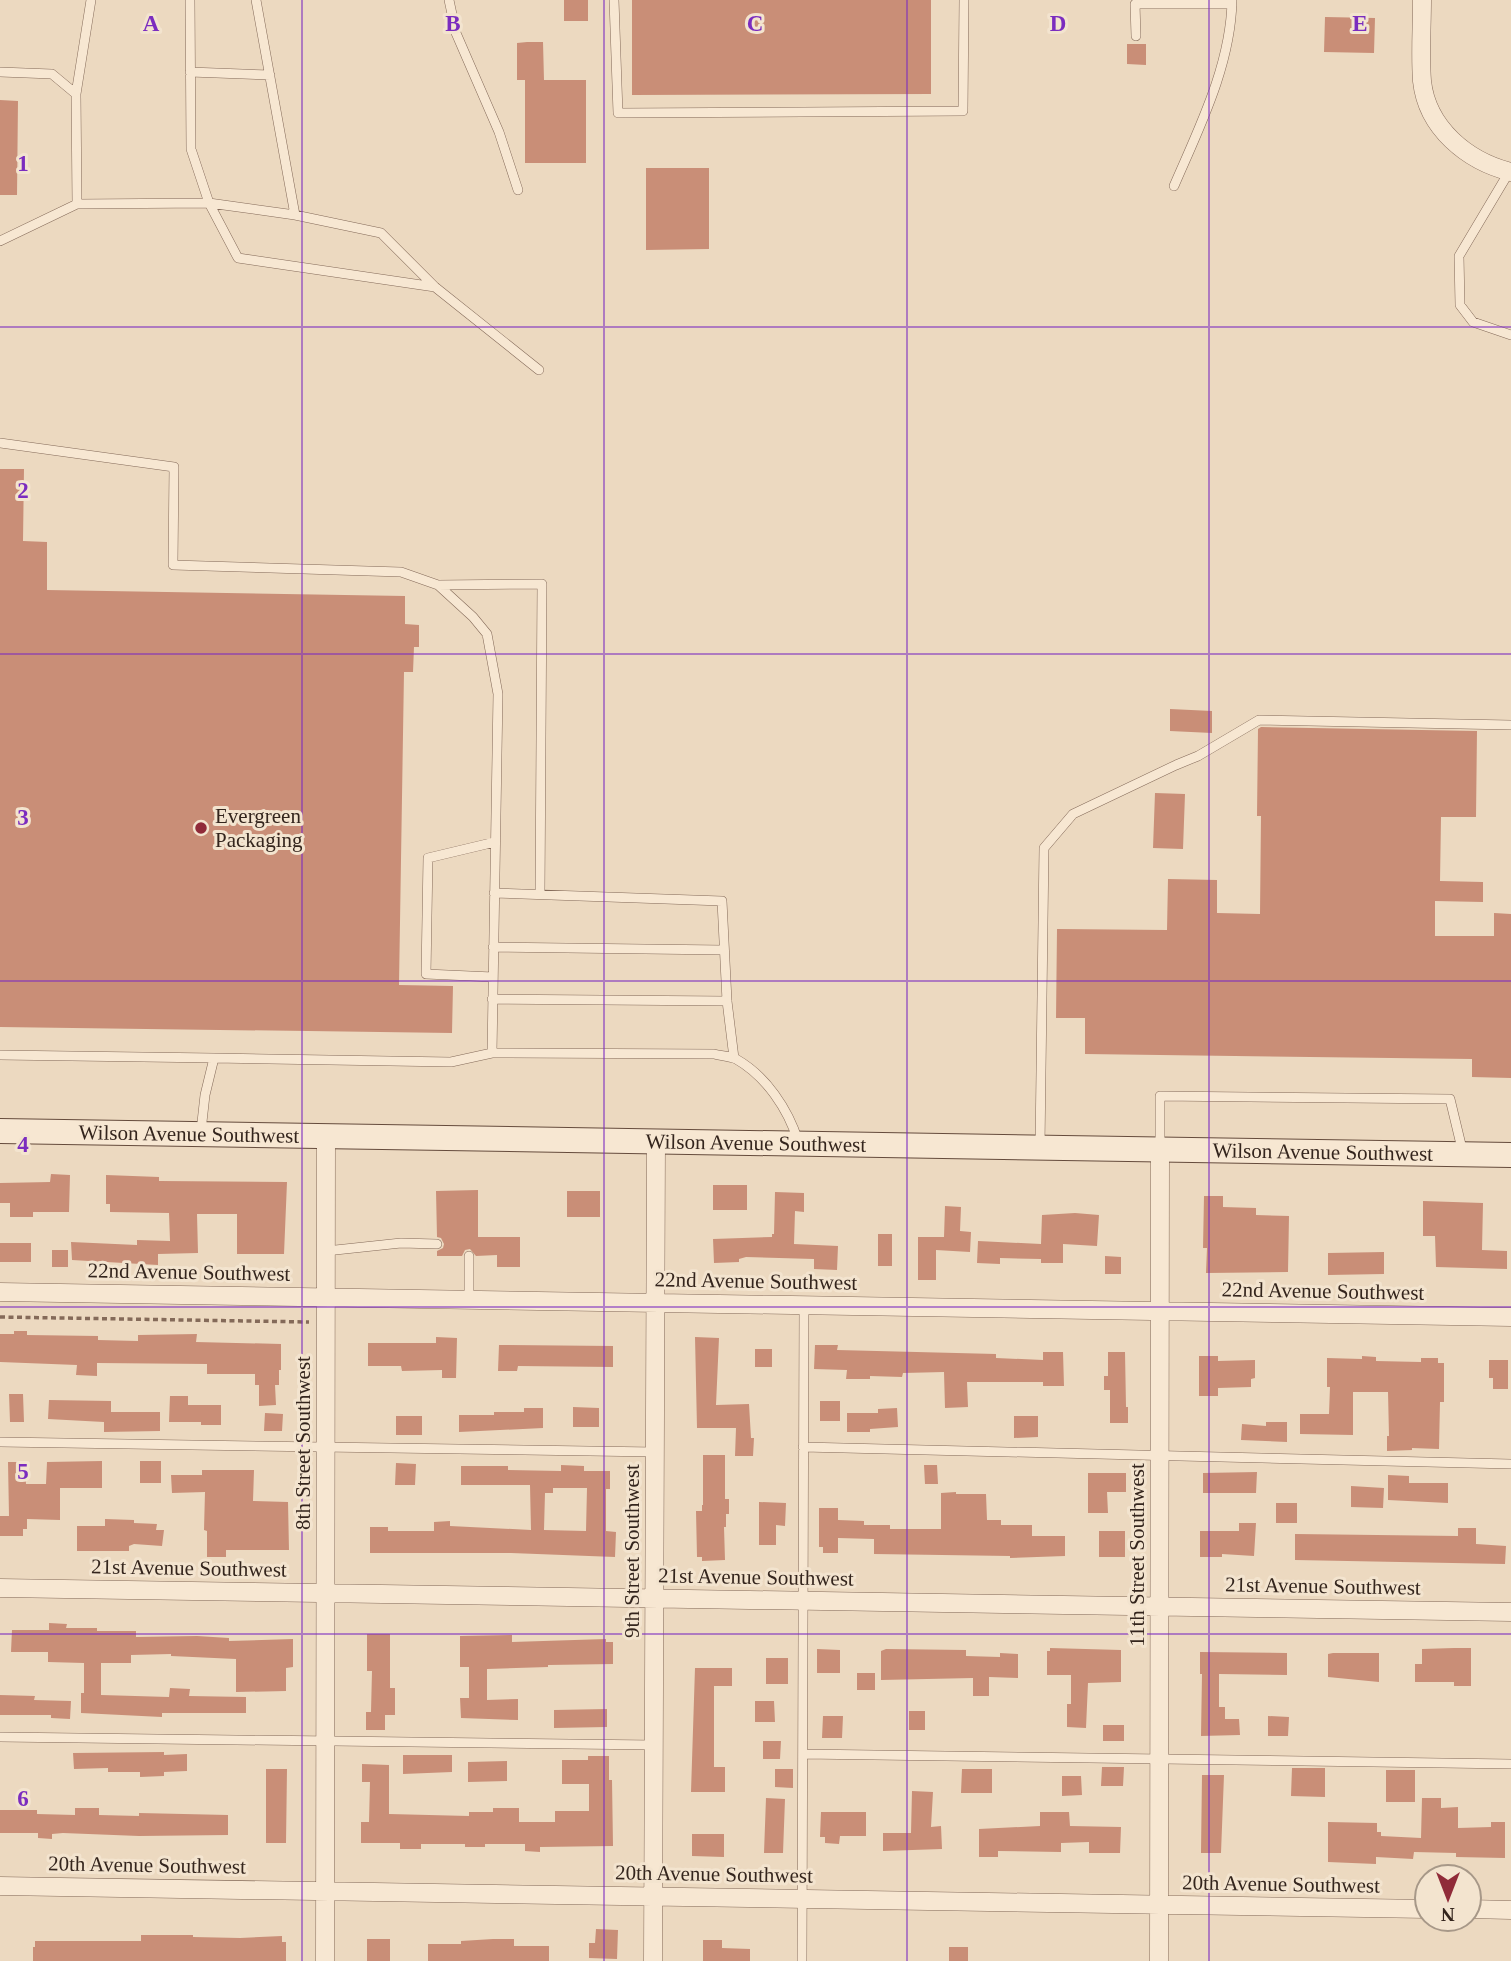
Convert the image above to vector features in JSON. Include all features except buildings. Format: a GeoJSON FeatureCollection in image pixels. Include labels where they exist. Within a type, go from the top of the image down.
{"type":"FeatureCollection","features":[{"type":"Feature","properties":{"kind":"main road","name":"Wilson Avenue Southwest"},"geometry":{"type":"LineString","coordinates":[[0,1130],[1511,1155]]}},
{"type":"Feature","properties":{"kind":"street"},"geometry":{"type":"LineString","coordinates":[[1422,0],[1422,83],[1431,113],[1449,139],[1478,161],[1510,172]]}},
{"type":"Feature","properties":{"kind":"street","name":"8th Street Southwest"},"geometry":{"type":"LineString","coordinates":[[325,1961],[326,1135]]}},
{"type":"Feature","properties":{"kind":"street","name":"9th Street Southwest"},"geometry":{"type":"LineString","coordinates":[[653,1961],[656,1140]]}},
{"type":"Feature","properties":{"kind":"street","name":"11th Street Southwest"},"geometry":{"type":"LineString","coordinates":[[1159,1961],[1160,1149]]}},
{"type":"Feature","properties":{"kind":"street","name":"22nd Avenue Southwest"},"geometry":{"type":"LineString","coordinates":[[0,1292],[1511,1317]]}},
{"type":"Feature","properties":{"kind":"street","name":"21st Avenue Southwest"},"geometry":{"type":"LineString","coordinates":[[0,1588],[1511,1612]]}},
{"type":"Feature","properties":{"kind":"street","name":"20th Avenue Southwest"},"geometry":{"type":"LineString","coordinates":[[0,1886],[1413,1909]]}},
{"type":"Feature","properties":{"kind":"street"},"geometry":{"type":"LineString","coordinates":[[1483,1909],[1511,1910]]}},
{"type":"Feature","properties":{"kind":"lane"},"geometry":{"type":"LineString","coordinates":[[77,204],[76,94],[91,0]]}},
{"type":"Feature","properties":{"kind":"lane"},"geometry":{"type":"LineString","coordinates":[[190,0],[191,149],[209,203],[238,258],[435,287]]}},
{"type":"Feature","properties":{"kind":"lane"},"geometry":{"type":"LineString","coordinates":[[256,0],[295,215]]}},
{"type":"Feature","properties":{"kind":"lane"},"geometry":{"type":"LineString","coordinates":[[449,0],[456,33],[499,132],[518,190]]}},
{"type":"Feature","properties":{"kind":"lane"},"geometry":{"type":"LineString","coordinates":[[614,0],[618,113],[632,113],[963,111],[964,0]]}},
{"type":"Feature","properties":{"kind":"lane"},"geometry":{"type":"LineString","coordinates":[[1136,36],[1135,4],[1232,2],[1232,18],[1222,63],[1174,186]]}},
{"type":"Feature","properties":{"kind":"lane"},"geometry":{"type":"LineString","coordinates":[[0,72],[52,74],[76,94]]}},
{"type":"Feature","properties":{"kind":"lane"},"geometry":{"type":"LineString","coordinates":[[190,72],[270,75]]}},
{"type":"Feature","properties":{"kind":"lane"},"geometry":{"type":"LineString","coordinates":[[1510,172],[1459,256],[1460,305],[1473,322],[1511,335]]}},
{"type":"Feature","properties":{"kind":"lane"},"geometry":{"type":"LineString","coordinates":[[0,241],[77,204],[209,203],[295,215],[382,233],[435,287],[539,370]]}},
{"type":"Feature","properties":{"kind":"lane"},"geometry":{"type":"LineString","coordinates":[[0,443],[174,467],[173,565],[401,572],[438,584],[542,584],[540,894]]}},
{"type":"Feature","properties":{"kind":"lane"},"geometry":{"type":"LineString","coordinates":[[438,584],[487,634],[498,694],[492,1053]]}},
{"type":"Feature","properties":{"kind":"lane"},"geometry":{"type":"LineString","coordinates":[[1040,1147],[1044,848],[1073,814],[1198,756],[1259,720],[1511,725]]}},
{"type":"Feature","properties":{"kind":"lane"},"geometry":{"type":"LineString","coordinates":[[493,977],[426,974],[428,858],[495,842]]}},
{"type":"Feature","properties":{"kind":"lane"},"geometry":{"type":"LineString","coordinates":[[494,893],[722,901],[723,950],[734,1058]]}},
{"type":"Feature","properties":{"kind":"lane"},"geometry":{"type":"LineString","coordinates":[[493,947],[723,950]]}},
{"type":"Feature","properties":{"kind":"lane"},"geometry":{"type":"LineString","coordinates":[[492,999],[727,1001]]}},
{"type":"Feature","properties":{"kind":"lane"},"geometry":{"type":"LineString","coordinates":[[0,1055],[451,1062],[492,1053],[714,1054],[734,1058],[762,1078],[792,1121],[798,1143]]}},
{"type":"Feature","properties":{"kind":"lane"},"geometry":{"type":"LineString","coordinates":[[201,1132],[205,1095],[214,1058]]}},
{"type":"Feature","properties":{"kind":"lane"},"geometry":{"type":"LineString","coordinates":[[1160,1149],[1160,1096],[1450,1100],[1464,1154]]}},
{"type":"Feature","properties":{"kind":"lane"},"geometry":{"type":"LineString","coordinates":[[326,1251],[401,1243],[437,1244]]}},
{"type":"Feature","properties":{"kind":"lane"},"geometry":{"type":"LineString","coordinates":[[469,1256],[469,1299]]}},
{"type":"Feature","properties":{"kind":"lane"},"geometry":{"type":"LineString","coordinates":[[802,1961],[804,1305]]}},
{"type":"Feature","properties":{"kind":"lane"},"geometry":{"type":"LineString","coordinates":[[0,1442],[655,1452]]}},
{"type":"Feature","properties":{"kind":"lane"},"geometry":{"type":"LineString","coordinates":[[803,1447],[1511,1464]]}},
{"type":"Feature","properties":{"kind":"lane"},"geometry":{"type":"LineString","coordinates":[[0,1737],[654,1745]]}},
{"type":"Feature","properties":{"kind":"lane"},"geometry":{"type":"LineString","coordinates":[[803,1754],[1511,1764]]}},
{"type":"Feature","properties":{"kind":"path"},"geometry":{"type":"LineString","coordinates":[[0,1317],[313,1322]]}},
{"type":"Feature","properties":{"kind":"place","name":"Evergreen Packaging"},"geometry":{"type":"Point","coordinates":[201,828]}}]}
